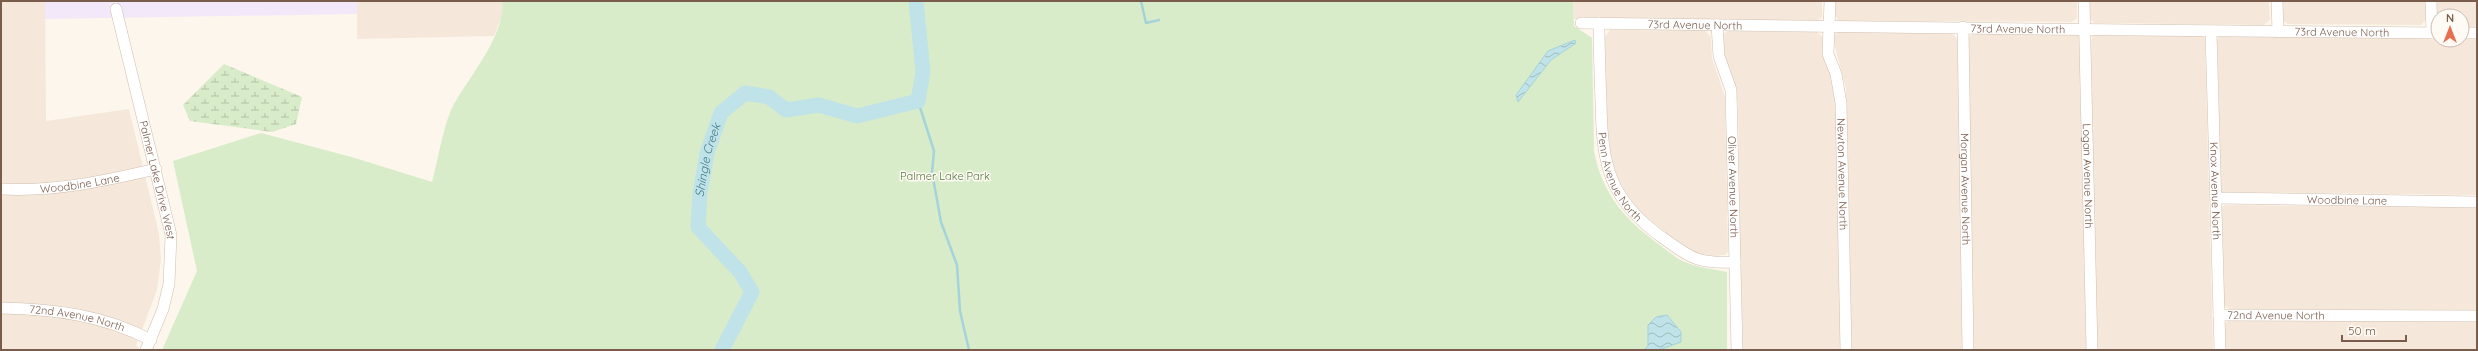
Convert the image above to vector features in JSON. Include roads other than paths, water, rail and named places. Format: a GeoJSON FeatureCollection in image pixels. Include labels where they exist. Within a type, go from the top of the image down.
{"type":"FeatureCollection","features":[{"type":"Feature","properties":{"kind":"street","name":"Newton Avenue North"},"geometry":{"type":"LineString","coordinates":[[1830,1],[1831,28],[1828,42],[1828,54],[1836,74],[1842,103],[1846,350]]}},
{"type":"Feature","properties":{"kind":"street","name":"Logan Avenue North"},"geometry":{"type":"LineString","coordinates":[[2084,1],[2092,350]]}},
{"type":"Feature","properties":{"kind":"street"},"geometry":{"type":"LineString","coordinates":[[2277,1],[2278,32]]}},
{"type":"Feature","properties":{"kind":"street","name":"Palmer Lake Drive West"},"geometry":{"type":"LineString","coordinates":[[116,9],[171,235],[172,260],[170,284],[163,309],[148,345]]}},
{"type":"Feature","properties":{"kind":"street","name":"73rd Avenue North"},"geometry":{"type":"LineString","coordinates":[[1581,23],[1831,28],[1963,27],[2211,32],[2430,33]]}},
{"type":"Feature","properties":{"kind":"street","name":"Penn Avenue North"},"geometry":{"type":"LineString","coordinates":[[1599,24],[1604,158],[1621,197],[1634,214],[1650,229],[1692,258],[1704,262],[1735,262]]}},
{"type":"Feature","properties":{"kind":"street","name":"Oliver Avenue North"},"geometry":{"type":"LineString","coordinates":[[1717,25],[1719,56],[1731,90],[1737,350]]}},
{"type":"Feature","properties":{"kind":"street","name":"Morgan Avenue North"},"geometry":{"type":"LineString","coordinates":[[1963,27],[1968,350]]}},
{"type":"Feature","properties":{"kind":"street","name":"Knox Avenue North"},"geometry":{"type":"LineString","coordinates":[[2211,32],[2217,198],[2220,350]]}},
{"type":"Feature","properties":{"kind":"street","name":"Woodbine Lane"},"geometry":{"type":"LineString","coordinates":[[1,189],[32,190],[81,186],[156,169]]}},
{"type":"Feature","properties":{"kind":"street","name":"Woodbine Lane"},"geometry":{"type":"LineString","coordinates":[[2217,198],[2477,202]]}},
{"type":"Feature","properties":{"kind":"street","name":"72nd Avenue North"},"geometry":{"type":"LineString","coordinates":[[1,308],[55,310],[84,315],[114,324],[148,345]]}},
{"type":"Feature","properties":{"kind":"street","name":"72nd Avenue North"},"geometry":{"type":"LineString","coordinates":[[2219,315],[2477,316]]}},
{"type":"Feature","properties":{"kind":"water"},"geometry":{"type":"Polygon","coordinates":[[[1575,40],[1576,43],[1551,60],[1518,102],[1516,95],[1548,51],[1575,40]]]}},
{"type":"Feature","properties":{"kind":"water"},"geometry":{"type":"Polygon","coordinates":[[[1667,315],[1681,332],[1681,342],[1659,350],[1644,350],[1648,346],[1648,325],[1656,317],[1667,315]]]}},
{"type":"Feature","properties":{"kind":"waterway","name":"Shingle Creek"},"geometry":{"type":"LineString","coordinates":[[722,350],[752,292],[740,272],[698,227],[700,193],[707,153],[721,113],[745,93],[769,97],[786,110],[819,105],[857,116],[918,101],[923,72],[916,1]]}},
{"type":"Feature","properties":{"kind":"waterway"},"geometry":{"type":"LineString","coordinates":[[1141,1],[1146,23],[1159,20]]}},
{"type":"Feature","properties":{"kind":"waterway"},"geometry":{"type":"LineString","coordinates":[[918,101],[934,151],[932,172],[941,222],[957,265],[960,311],[969,350]]}},
{"type":"Feature","properties":{"kind":"park label","name":"Palmer Lake Park"},"geometry":{"type":"Point","coordinates":[945,176]}}]}
